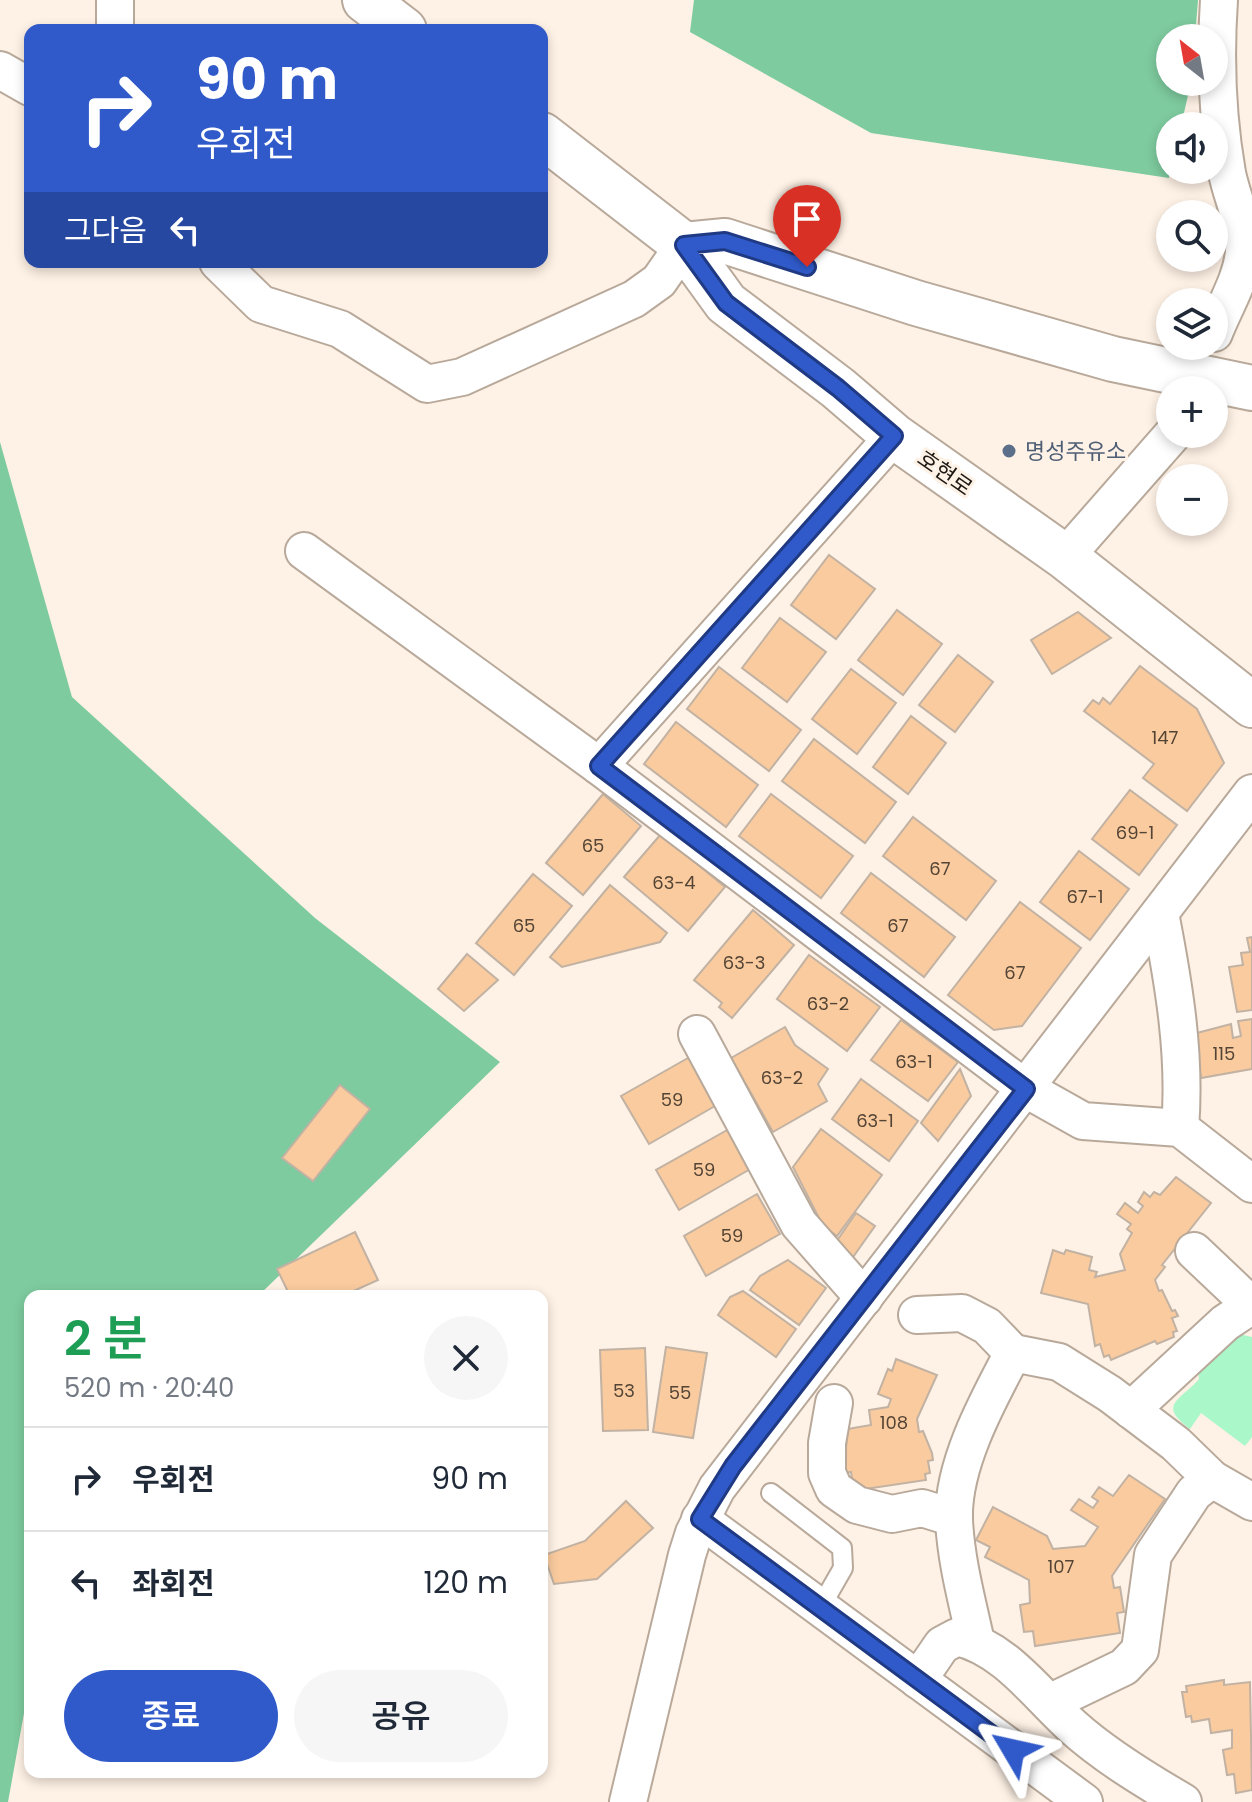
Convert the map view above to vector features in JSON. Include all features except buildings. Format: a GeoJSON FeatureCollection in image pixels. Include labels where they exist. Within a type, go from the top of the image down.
{"type":"FeatureCollection","features":[{"type":"Feature","properties":{"kind":"main road"},"geometry":{"type":"LineString","coordinates":[[365,0],[396,24]]}},
{"type":"Feature","properties":{"kind":"main road","name":"호현로"},"geometry":{"type":"LineString","coordinates":[[548,140],[684,245],[726,303],[838,388],[894,436],[1065,557],[1252,705]]}},
{"type":"Feature","properties":{"kind":"main road"},"geometry":{"type":"LineString","coordinates":[[684,245],[725,241],[916,303],[1113,359],[1202,371],[1252,388]]}},
{"type":"Feature","properties":{"kind":"street"},"geometry":{"type":"LineString","coordinates":[[115,0],[115,24]]}},
{"type":"Feature","properties":{"kind":"street"},"geometry":{"type":"LineString","coordinates":[[1219,0],[1216,41],[1220,124],[1227,174],[1244,238],[1244,254],[1228,296]]}},
{"type":"Feature","properties":{"kind":"street"},"geometry":{"type":"LineString","coordinates":[[0,70],[24,84]]}},
{"type":"Feature","properties":{"kind":"street"},"geometry":{"type":"LineString","coordinates":[[224,268],[261,304],[340,329],[427,384],[462,377],[634,299],[659,281],[684,245]]}},
{"type":"Feature","properties":{"kind":"street"},"geometry":{"type":"LineString","coordinates":[[599,766],[894,436]]}},
{"type":"Feature","properties":{"kind":"street"},"geometry":{"type":"LineString","coordinates":[[1065,557],[1161,448]]}},
{"type":"Feature","properties":{"kind":"street"},"geometry":{"type":"LineString","coordinates":[[304,551],[599,766],[1026,1089],[1083,1121],[1129,1127],[1180,1128],[1252,1184]]}},
{"type":"Feature","properties":{"kind":"street"},"geometry":{"type":"LineString","coordinates":[[628,1802],[687,1555],[700,1519],[733,1466],[1252,793]]}},
{"type":"Feature","properties":{"kind":"street"},"geometry":{"type":"LineString","coordinates":[[1160,913],[1173,978],[1184,1082],[1180,1128]]}},
{"type":"Feature","properties":{"kind":"street"},"geometry":{"type":"LineString","coordinates":[[697,1034],[799,1224],[864,1298]]}},
{"type":"Feature","properties":{"kind":"street"},"geometry":{"type":"LineString","coordinates":[[1131,1410],[1225,1323],[1251,1305],[1194,1251]]}},
{"type":"Feature","properties":{"kind":"street"},"geometry":{"type":"LineString","coordinates":[[917,1315],[962,1313],[987,1326],[1013,1353],[1059,1362],[1176,1444],[1212,1479],[1252,1502]]}},
{"type":"Feature","properties":{"kind":"street"},"geometry":{"type":"LineString","coordinates":[[976,1642],[959,1566],[954,1518],[956,1489],[983,1408],[1013,1353]]}},
{"type":"Feature","properties":{"kind":"street"},"geometry":{"type":"LineString","coordinates":[[834,1403],[827,1443],[827,1473],[834,1489],[857,1505],[892,1514],[922,1508],[954,1518]]}},
{"type":"Feature","properties":{"kind":"street"},"geometry":{"type":"LineString","coordinates":[[1049,1703],[1124,1667],[1140,1650],[1153,1555],[1194,1493],[1212,1479]]}},
{"type":"Feature","properties":{"kind":"street"},"geometry":{"type":"LineString","coordinates":[[700,1519],[1084,1802]]}},
{"type":"Feature","properties":{"kind":"street"},"geometry":{"type":"LineString","coordinates":[[918,1680],[942,1645],[957,1637],[976,1642],[1020,1674],[1074,1728],[1183,1802]]}},
{"type":"Feature","properties":{"kind":"lane"},"geometry":{"type":"LineString","coordinates":[[771,1493],[842,1548],[843,1568],[820,1608]]}},
{"type":"Feature","properties":{"kind":"green space"},"geometry":{"type":"Polygon","coordinates":[[[694,0],[1198,0],[1196,24],[1156,24],[1156,96],[1188,96],[1184,112],[1156,112],[1156,176],[871,133],[690,32],[694,0]]]}},
{"type":"Feature","properties":{"kind":"green space"},"geometry":{"type":"Polygon","coordinates":[[[0,442],[72,697],[315,918],[500,1062],[264,1290],[24,1290],[24,1713],[8,1802],[0,1802],[0,442]]]}},
{"type":"Feature","properties":{"kind":"green space"},"geometry":{"type":"Polygon","coordinates":[[[1239,1334],[1252,1337],[1252,1437],[1245,1446],[1201,1413],[1190,1429],[1180,1421],[1173,1408],[1199,1379],[1198,1367],[1239,1334]]]}},
{"type":"Feature","properties":{"kind":"place","name":"명성주유소"},"geometry":{"type":"Point","coordinates":[1009,451]}},
{"type":"Feature","properties":{"kind":"route"},"geometry":{"type":"LineString","coordinates":[[807,267],[725,241],[684,245],[726,303],[838,388],[894,436],[599,766],[1026,1089],[733,1466],[700,1519],[1013,1750]]}}]}
